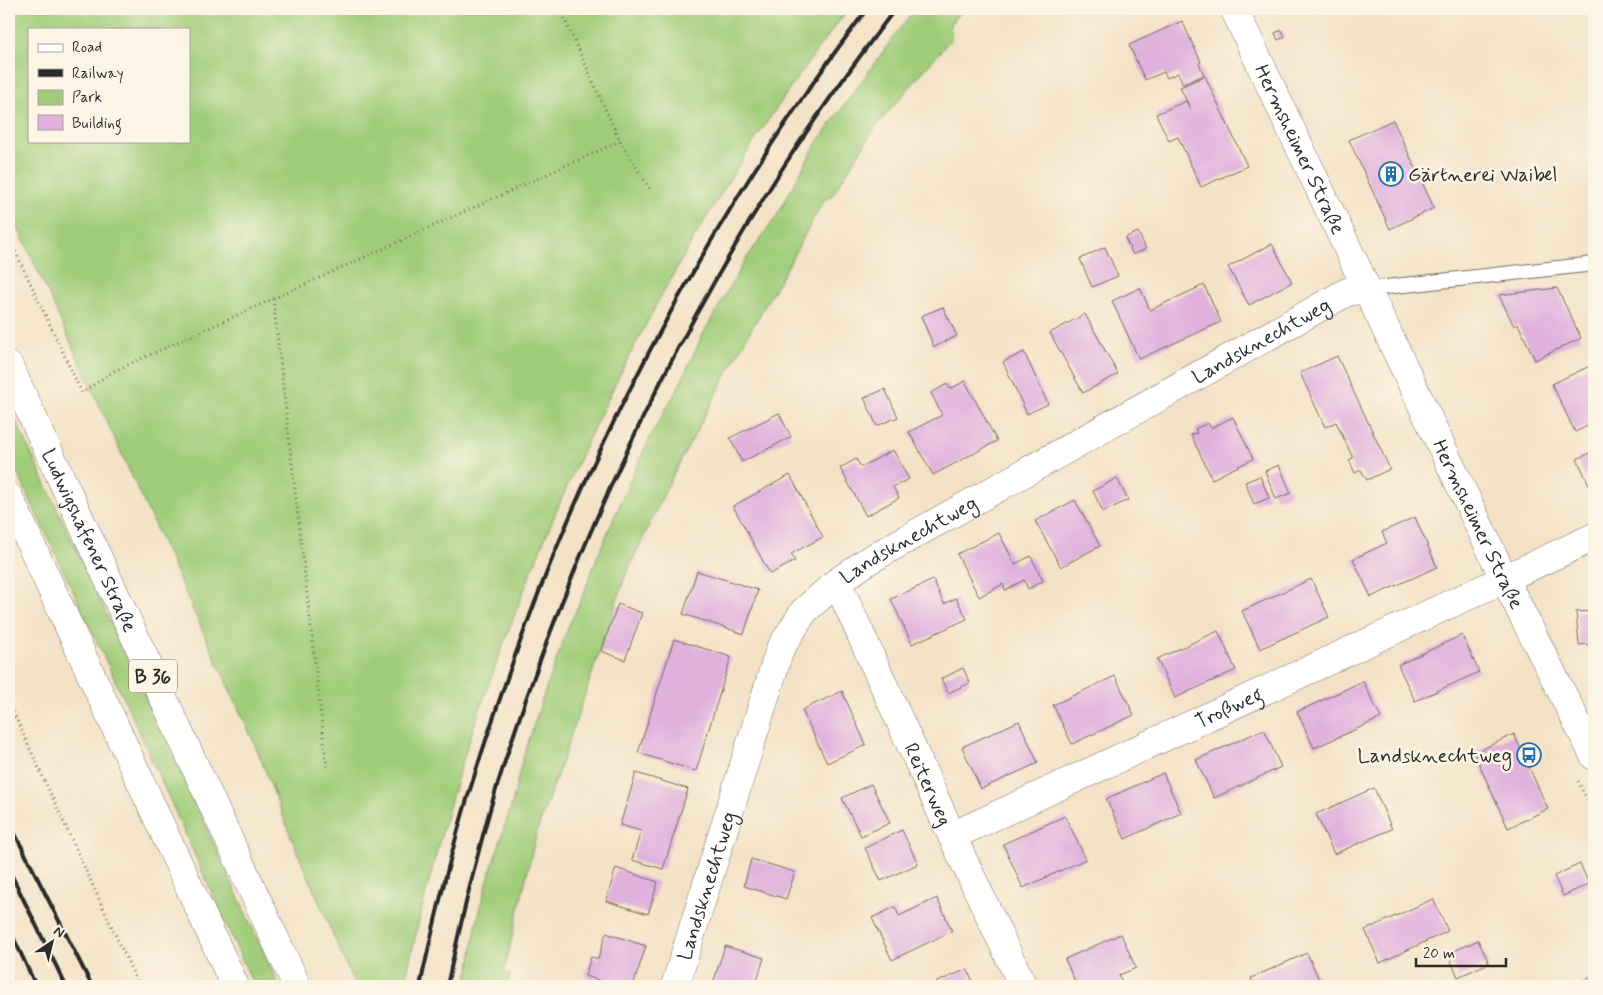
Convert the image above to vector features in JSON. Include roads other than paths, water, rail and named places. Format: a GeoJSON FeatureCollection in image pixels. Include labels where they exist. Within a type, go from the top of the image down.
{"type":"FeatureCollection","features":[{"type":"Feature","properties":{"kind":"street","name":"Hermsheimer Straße"},"geometry":{"type":"LineString","coordinates":[[1234,9],[1504,578],[1594,756]]}},
{"type":"Feature","properties":{"kind":"street","name":"Landsknechtweg"},"geometry":{"type":"LineString","coordinates":[[675,986],[780,649],[804,611],[837,582],[869,560],[1347,292],[1368,289]]}},
{"type":"Feature","properties":{"kind":"street","name":"Ludwigshafener Straße"},"geometry":{"type":"LineString","coordinates":[[9,366],[297,986]]}},
{"type":"Feature","properties":{"kind":"street","name":"B 36"},"geometry":{"type":"LineString","coordinates":[[9,497],[235,986]]}},
{"type":"Feature","properties":{"kind":"street","name":"Troßweg"},"geometry":{"type":"LineString","coordinates":[[952,836],[1594,537]]}},
{"type":"Feature","properties":{"kind":"street","name":"Reiterweg"},"geometry":{"type":"LineString","coordinates":[[837,582],[952,836],[1023,986]]}},
{"type":"Feature","properties":{"kind":"lane"},"geometry":{"type":"LineString","coordinates":[[1368,289],[1594,264]]}},
{"type":"Feature","properties":{"kind":"railway"},"geometry":{"type":"LineString","coordinates":[[420,986],[454,843],[495,712],[557,546],[593,465],[652,346],[718,230],[790,117],[867,9]]}},
{"type":"Feature","properties":{"kind":"railway"},"geometry":{"type":"LineString","coordinates":[[447,986],[479,851],[511,742],[573,575],[625,456],[683,339],[748,225],[809,128],[895,9]]}},
{"type":"Feature","properties":{"kind":"railway"},"geometry":{"type":"LineString","coordinates":[[9,822],[92,986]]}},
{"type":"Feature","properties":{"kind":"railway"},"geometry":{"type":"LineString","coordinates":[[9,870],[66,986]]}},
{"type":"Feature","properties":{"kind":"railway"},"geometry":{"type":"LineString","coordinates":[[9,928],[36,986]]}},
{"type":"Feature","properties":{"kind":"railway"},"geometry":{"type":"LineString","coordinates":[[9,976],[13,986]]}},
{"type":"Feature","properties":{"kind":"place","name":"Gärtnerei Waibel"},"geometry":{"type":"Point","coordinates":[1391,174]}},
{"type":"Feature","properties":{"kind":"place","name":"Landsknechtweg"},"geometry":{"type":"Point","coordinates":[1529,755]}}]}
